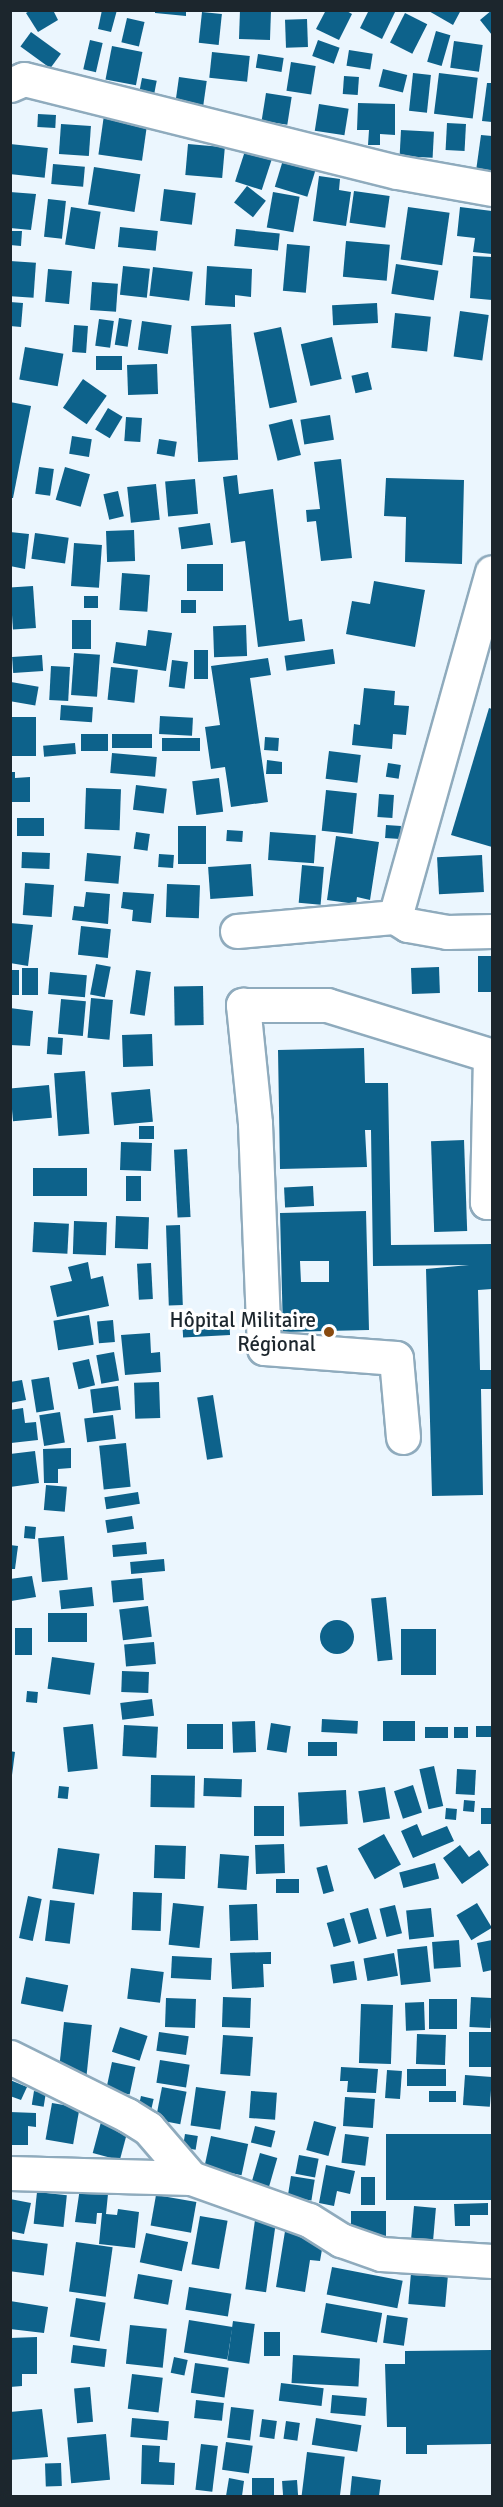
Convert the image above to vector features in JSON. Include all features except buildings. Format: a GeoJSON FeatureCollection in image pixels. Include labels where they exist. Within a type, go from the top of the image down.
{"type":"FeatureCollection","features":[{"type":"Feature","properties":{"kind":"street"},"geometry":{"type":"LineString","coordinates":[[10,85],[24,79],[398,172],[492,189]]}},
{"type":"Feature","properties":{"kind":"street"},"geometry":{"type":"LineString","coordinates":[[395,917],[492,572]]}},
{"type":"Feature","properties":{"kind":"street"},"geometry":{"type":"LineString","coordinates":[[237,931],[395,917],[408,925],[447,932],[492,931]]}},
{"type":"Feature","properties":{"kind":"street"},"geometry":{"type":"LineString","coordinates":[[403,1437],[396,1358],[264,1348],[255,1123],[243,1005],[327,1005],[491,1055],[486,1202],[492,1202]]}},
{"type":"Feature","properties":{"kind":"street"},"geometry":{"type":"LineString","coordinates":[[10,2057],[127,2115],[148,2128],[191,2178]]}},
{"type":"Feature","properties":{"kind":"street"},"geometry":{"type":"LineString","coordinates":[[10,2172],[191,2178],[309,2220],[341,2240],[373,2252],[492,2261]]}},
{"type":"Feature","properties":{"kind":"place","name":"Hôpital Militaire Régional"},"geometry":{"type":"Point","coordinates":[329,1332]}}]}
